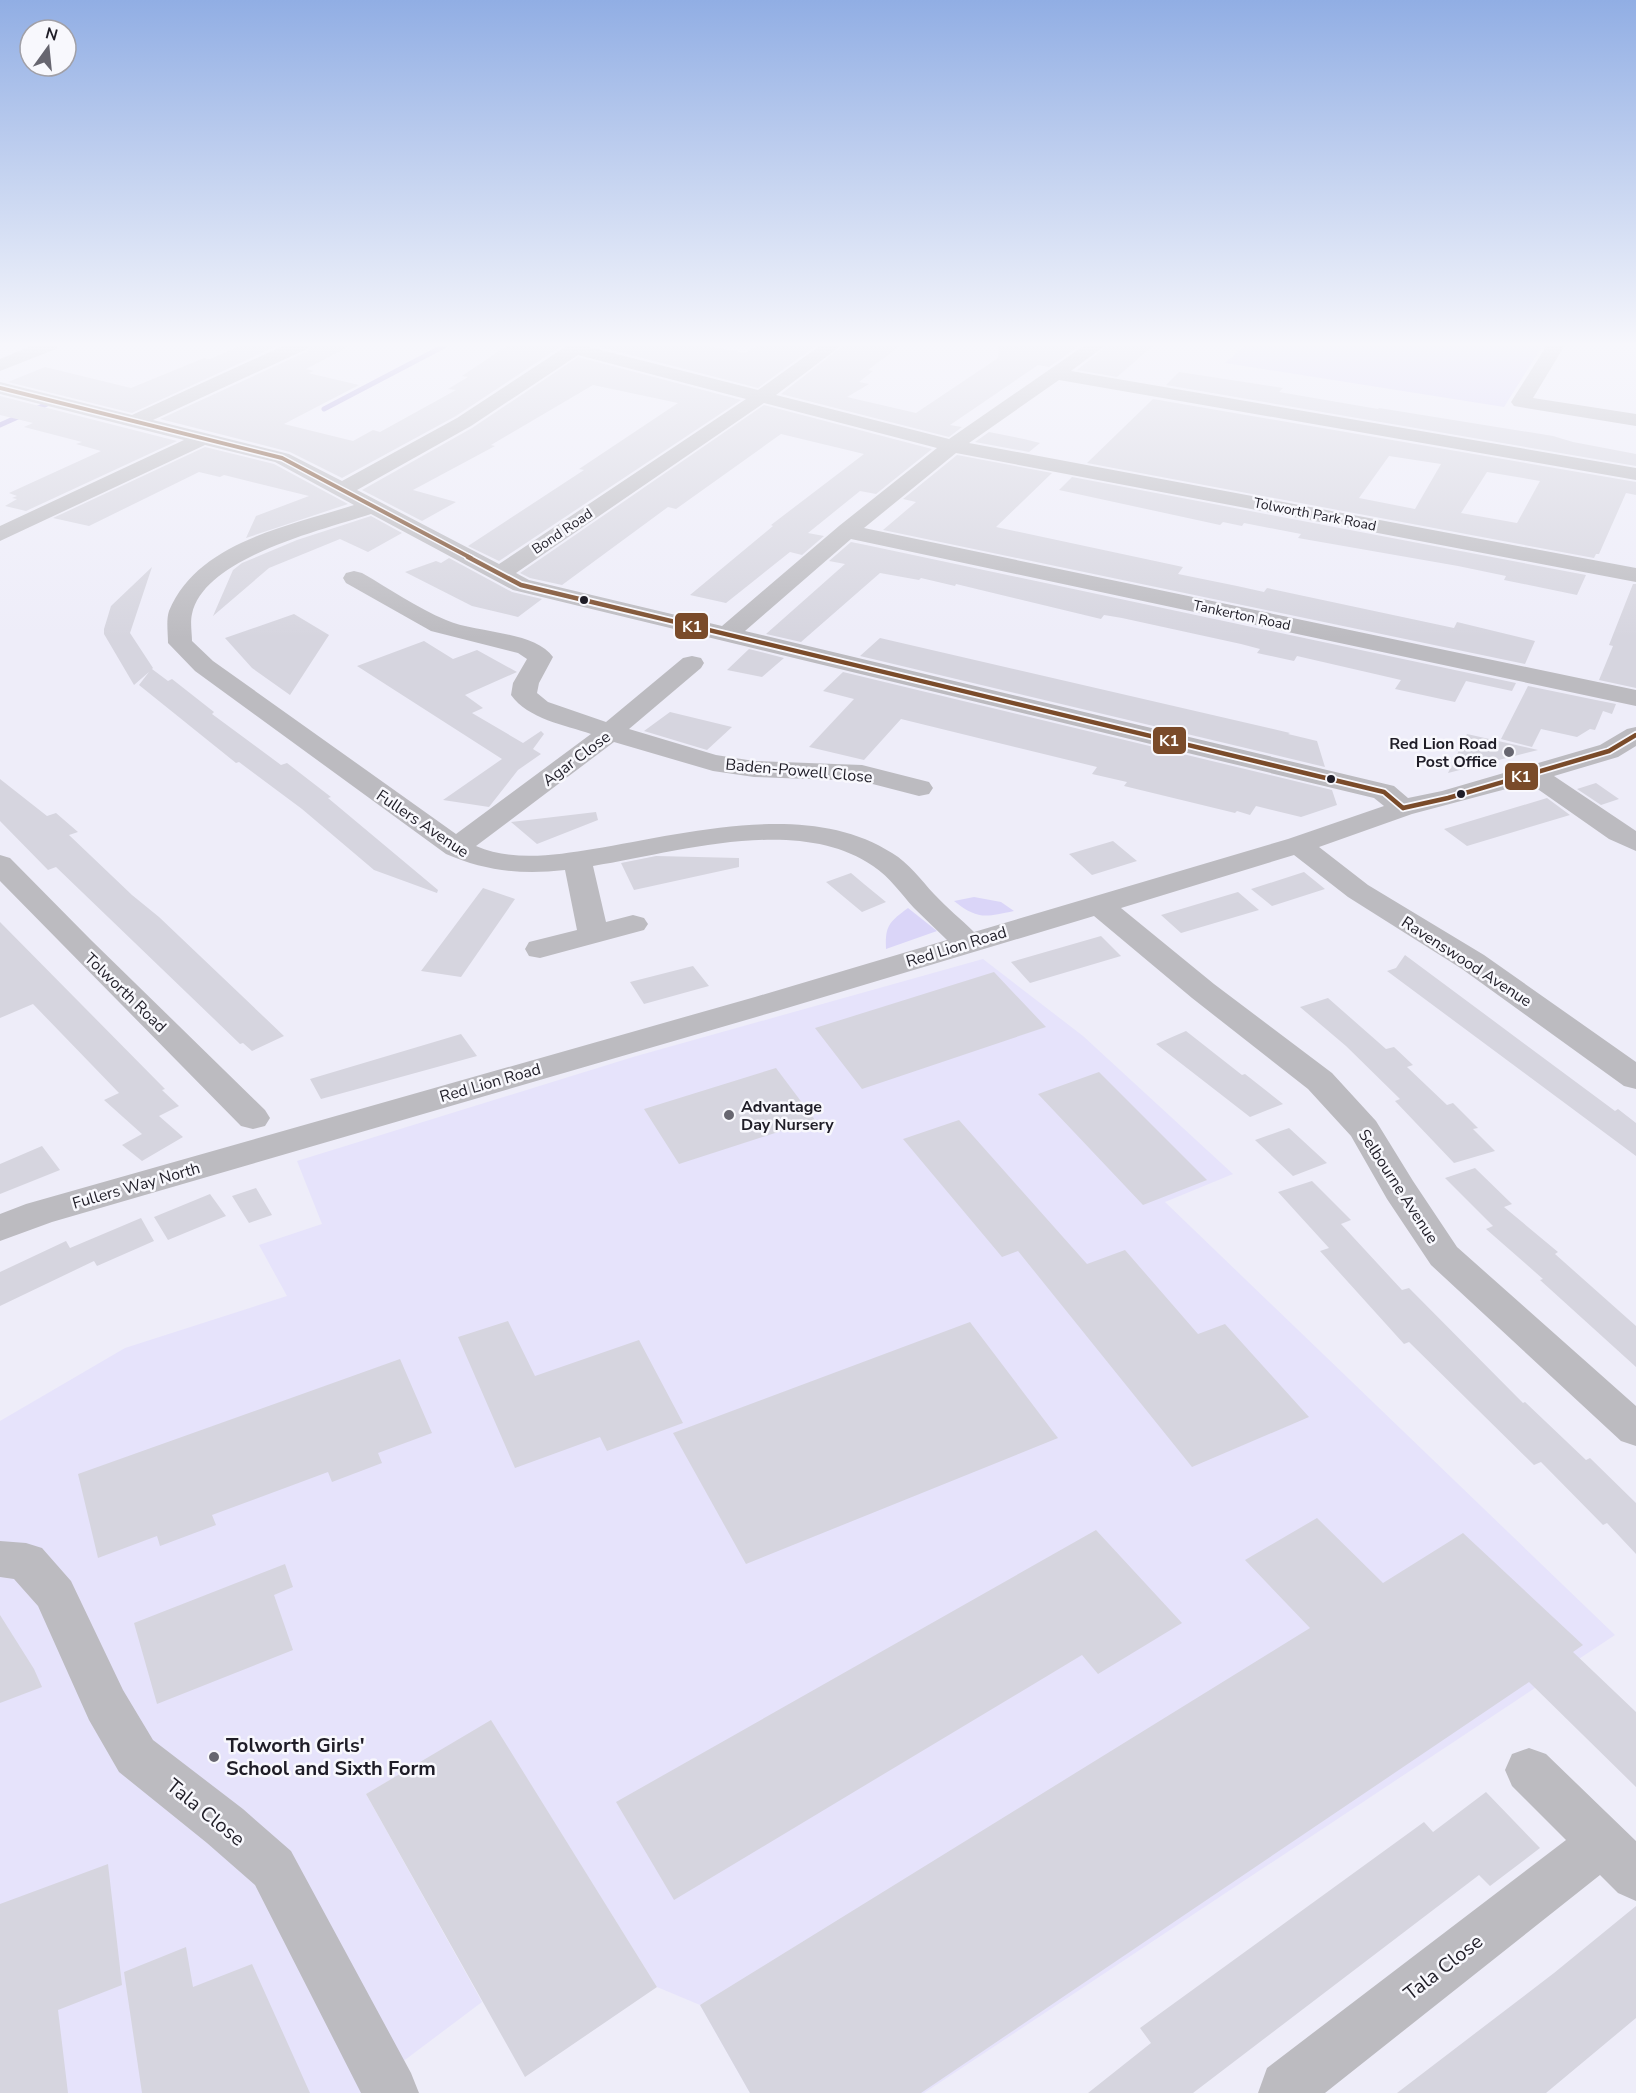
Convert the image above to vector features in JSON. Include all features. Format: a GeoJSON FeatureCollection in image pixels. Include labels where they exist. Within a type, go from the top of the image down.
{"type":"FeatureCollection","features":[{"type":"Feature","properties":{"kind":"street"},"geometry":{"type":"LineString","coordinates":[[0,534],[194,443]]}},
{"type":"Feature","properties":{"kind":"street"},"geometry":{"type":"LineString","coordinates":[[222,443],[282,458],[520,585],[1384,792],[1403,808]]}},
{"type":"Feature","properties":{"kind":"street"},"geometry":{"type":"LineString","coordinates":[[343,489],[428,443]]}},
{"type":"Feature","properties":{"kind":"street","name":"Bond Road"},"geometry":{"type":"LineString","coordinates":[[499,574],[693,443]]}},
{"type":"Feature","properties":{"kind":"street","name":"Tolworth Park Road"},"geometry":{"type":"LineString","coordinates":[[939,443],[1636,575]]}},
{"type":"Feature","properties":{"kind":"street"},"geometry":{"type":"LineString","coordinates":[[726,635],[957,443]]}},
{"type":"Feature","properties":{"kind":"street"},"geometry":{"type":"LineString","coordinates":[[1454,443],[1636,474]]}},
{"type":"Feature","properties":{"kind":"street","name":"Fullers Avenue"},"geometry":{"type":"LineString","coordinates":[[373,506],[260,543],[224,562],[198,581],[180,613],[180,643],[204,666],[456,848],[473,857],[522,866],[577,860],[707,838],[752,834],[809,835],[833,839],[854,844],[892,864],[968,943]]}},
{"type":"Feature","properties":{"kind":"street"},"geometry":{"type":"LineString","coordinates":[[0,518],[22,524]]}},
{"type":"Feature","properties":{"kind":"street","name":"Tankerton Road"},"geometry":{"type":"LineString","coordinates":[[848,531],[1636,698]]}},
{"type":"Feature","properties":{"kind":"street","name":"Baden-Powell Close"},"geometry":{"type":"LineString","coordinates":[[354,578],[439,626],[527,648],[541,657],[526,683],[524,695],[539,707],[610,732],[712,763],[754,769],[862,773],[919,788]]}},
{"type":"Feature","properties":{"kind":"street","name":"Agar Close"},"geometry":{"type":"LineString","coordinates":[[456,848],[610,732],[693,663]]}},
{"type":"Feature","properties":{"kind":"street","name":"Red Lion Road"},"geometry":{"type":"LineString","coordinates":[[262,1132],[766,1004],[1298,845],[1403,808],[1448,798],[1609,751],[1636,735]]}},
{"type":"Feature","properties":{"kind":"street"},"geometry":{"type":"LineString","coordinates":[[1532,773],[1619,833],[1636,842]]}},
{"type":"Feature","properties":{"kind":"street","name":"Ravenswood Avenue"},"geometry":{"type":"LineString","coordinates":[[1298,845],[1358,891],[1473,962],[1636,1078]]}},
{"type":"Feature","properties":{"kind":"street"},"geometry":{"type":"LineString","coordinates":[[577,860],[593,934]]}},
{"type":"Feature","properties":{"kind":"street","name":"Tolworth Road"},"geometry":{"type":"LineString","coordinates":[[0,864],[262,1132]]}},
{"type":"Feature","properties":{"kind":"street","name":"Selbourne Avenue"},"geometry":{"type":"LineString","coordinates":[[1098,904],[1203,992],[1320,1081],[1364,1129],[1400,1190],[1444,1256],[1534,1340],[1636,1430]]}},
{"type":"Feature","properties":{"kind":"street"},"geometry":{"type":"LineString","coordinates":[[540,949],[633,924]]}},
{"type":"Feature","properties":{"kind":"street","name":"Fullers Way North"},"geometry":{"type":"LineString","coordinates":[[0,1228],[262,1132]]}},
{"type":"Feature","properties":{"kind":"street","name":"Tala Close"},"geometry":{"type":"LineString","coordinates":[[0,1559],[26,1561],[55,1594],[106,1705],[136,1756],[225,1826],[273,1868],[391,2093]]}},
{"type":"Feature","properties":{"kind":"street","name":"Tala Close"},"geometry":{"type":"LineString","coordinates":[[1286,2093],[1287,2088],[1619,1859],[1529,1770]]}},
{"type":"Feature","properties":{"kind":"shaded area"},"geometry":{"type":"Polygon","coordinates":[[[974,897],[1001,902],[1014,911],[996,915],[976,914],[954,901],[974,897]]]}},
{"type":"Feature","properties":{"kind":"shaded area"},"geometry":{"type":"Polygon","coordinates":[[[908,908],[937,931],[886,949],[889,925],[908,908]]]}},
{"type":"Feature","properties":{"kind":"shaded area"},"geometry":{"type":"Polygon","coordinates":[[[983,959],[1083,1036],[1233,1174],[1165,1202],[1615,1635],[924,2093],[750,2093],[700,2005],[657,1987],[491,1721],[366,1794],[482,2002],[361,2093],[0,2093],[0,1421],[125,1348],[287,1296],[259,1245],[322,1224],[297,1161],[633,1057],[983,959]]]}},
{"type":"Feature","properties":{"kind":"building"},"geometry":{"type":"Polygon","coordinates":[[[173,443],[26,511],[5,506],[17,499],[12,498],[17,496],[9,493],[101,451],[76,444],[173,443]]]}},
{"type":"Feature","properties":{"kind":"building"},"geometry":{"type":"Polygon","coordinates":[[[253,443],[407,443],[342,478],[290,452],[253,443]]]}},
{"type":"Feature","properties":{"kind":"building"},"geometry":{"type":"Polygon","coordinates":[[[446,443],[495,443],[491,445],[495,446],[413,490],[456,502],[422,521],[362,490],[446,443]]]}},
{"type":"Feature","properties":{"kind":"building"},"geometry":{"type":"Polygon","coordinates":[[[618,443],[677,443],[499,561],[468,546],[584,470],[579,469],[618,443]]]}},
{"type":"Feature","properties":{"kind":"building"},"geometry":{"type":"Polygon","coordinates":[[[709,443],[769,443],[676,509],[668,507],[562,585],[530,578],[520,573],[709,443]]]}},
{"type":"Feature","properties":{"kind":"building"},"geometry":{"type":"Polygon","coordinates":[[[817,443],[908,443],[932,449],[876,494],[860,491],[808,533],[824,536],[802,555],[790,552],[726,603],[690,595],[773,526],[771,525],[864,454],[817,443]]]}},
{"type":"Feature","properties":{"kind":"building"},"geometry":{"type":"Polygon","coordinates":[[[979,443],[1040,443],[1029,452],[979,443]]]}},
{"type":"Feature","properties":{"kind":"building"},"geometry":{"type":"Polygon","coordinates":[[[1108,443],[1407,443],[1636,482],[1636,495],[1626,493],[1599,554],[1596,554],[1594,558],[1087,463],[1108,443]],[[1389,456],[1359,498],[1415,509],[1441,464],[1389,456]],[[1487,472],[1461,513],[1517,523],[1540,481],[1487,472]]]}},
{"type":"Feature","properties":{"kind":"building"},"geometry":{"type":"Polygon","coordinates":[[[1501,443],[1577,443],[1636,454],[1636,466],[1501,443]]]}},
{"type":"Feature","properties":{"kind":"building"},"geometry":{"type":"Polygon","coordinates":[[[205,447],[274,464],[348,504],[246,538],[256,516],[309,496],[224,475],[220,477],[199,472],[89,526],[53,518],[205,447]]]}},
{"type":"Feature","properties":{"kind":"building"},"geometry":{"type":"Polygon","coordinates":[[[957,455],[1052,473],[996,527],[1183,567],[1178,574],[1264,592],[1267,588],[1454,628],[1457,622],[1535,641],[1525,664],[883,530],[916,502],[903,499],[957,455]]]}},
{"type":"Feature","properties":{"kind":"building"},"geometry":{"type":"Polygon","coordinates":[[[1072,477],[1586,575],[1577,595],[1504,580],[1506,576],[1458,566],[1298,538],[1301,534],[1244,523],[1242,526],[1223,522],[1220,525],[1059,490],[1072,477]]]}},
{"type":"Feature","properties":{"kind":"building"},"geometry":{"type":"Polygon","coordinates":[[[371,516],[402,533],[368,552],[340,539],[269,568],[213,616],[233,570],[242,563],[297,540],[371,516]]]}},
{"type":"Feature","properties":{"kind":"building"},"geometry":{"type":"Polygon","coordinates":[[[851,542],[1516,683],[1512,691],[1466,681],[1455,702],[1395,689],[1401,680],[1297,656],[1294,661],[1257,653],[1260,649],[1241,644],[1122,618],[1104,615],[1101,619],[956,584],[955,586],[921,578],[919,580],[880,573],[801,642],[766,634],[845,564],[829,561],[851,542]]]}},
{"type":"Feature","properties":{"kind":"building"},"geometry":{"type":"Polygon","coordinates":[[[449,558],[512,592],[542,599],[518,617],[472,606],[405,572],[436,561],[441,563],[449,558]]]}},
{"type":"Feature","properties":{"kind":"building"},"geometry":{"type":"Polygon","coordinates":[[[152,567],[130,633],[152,669],[168,681],[172,679],[214,712],[212,714],[281,765],[287,763],[331,797],[328,798],[438,890],[437,893],[374,870],[302,809],[239,762],[236,763],[139,685],[149,672],[134,685],[104,634],[104,629],[111,606],[152,567]]]}},
{"type":"Feature","properties":{"kind":"building"},"geometry":{"type":"Polygon","coordinates":[[[1633,584],[1636,584],[1636,688],[1599,680],[1613,646],[1609,645],[1633,584]]]}},
{"type":"Feature","properties":{"kind":"building"},"geometry":{"type":"Polygon","coordinates":[[[294,614],[329,635],[290,695],[252,668],[225,638],[294,614]]]}},
{"type":"Feature","properties":{"kind":"building"},"geometry":{"type":"Polygon","coordinates":[[[880,638],[1290,733],[1288,734],[1317,741],[1325,767],[860,656],[880,638]]]}},
{"type":"Feature","properties":{"kind":"building"},"geometry":{"type":"Polygon","coordinates":[[[424,641],[453,659],[477,650],[517,672],[465,695],[483,708],[472,713],[523,743],[541,731],[544,734],[533,749],[541,754],[518,770],[489,807],[443,800],[502,759],[357,666],[424,641]]]}},
{"type":"Feature","properties":{"kind":"building"},"geometry":{"type":"Polygon","coordinates":[[[749,649],[784,658],[762,677],[727,670],[749,649]]]}},
{"type":"Feature","properties":{"kind":"building"},"geometry":{"type":"Polygon","coordinates":[[[843,672],[1332,790],[1337,805],[1301,817],[1256,806],[1250,815],[1237,811],[1235,813],[1124,786],[1127,782],[1092,774],[1097,767],[901,719],[864,760],[809,747],[854,699],[823,691],[843,672]]]}},
{"type":"Feature","properties":{"kind":"building"},"geometry":{"type":"Polygon","coordinates":[[[1528,686],[1616,704],[1612,714],[1603,711],[1595,730],[1590,729],[1577,737],[1541,729],[1532,747],[1501,739],[1528,686]]]}},
{"type":"Feature","properties":{"kind":"building"},"geometry":{"type":"Polygon","coordinates":[[[670,712],[732,727],[707,750],[644,731],[670,712]]]}},
{"type":"Feature","properties":{"kind":"building"},"geometry":{"type":"Polygon","coordinates":[[[1467,734],[1538,750],[1448,773],[1467,734]]]}},
{"type":"Feature","properties":{"kind":"building"},"geometry":{"type":"Polygon","coordinates":[[[0,779],[47,816],[56,813],[78,832],[69,835],[284,1036],[252,1051],[243,1043],[240,1044],[56,867],[48,870],[0,821],[0,779]]]}},
{"type":"Feature","properties":{"kind":"building"},"geometry":{"type":"Polygon","coordinates":[[[1596,783],[1619,799],[1601,805],[1577,789],[1596,783]]]}},
{"type":"Feature","properties":{"kind":"building"},"geometry":{"type":"Polygon","coordinates":[[[1547,798],[1570,815],[1467,846],[1444,829],[1547,798]]]}},
{"type":"Feature","properties":{"kind":"building"},"geometry":{"type":"Polygon","coordinates":[[[596,812],[598,820],[537,844],[511,822],[596,812]]]}},
{"type":"Feature","properties":{"kind":"building"},"geometry":{"type":"Polygon","coordinates":[[[1113,841],[1137,861],[1092,875],[1069,854],[1113,841]]]}},
{"type":"Feature","properties":{"kind":"building"},"geometry":{"type":"Polygon","coordinates":[[[656,856],[739,858],[739,867],[634,890],[621,863],[656,856]]]}},
{"type":"Feature","properties":{"kind":"building"},"geometry":{"type":"Polygon","coordinates":[[[1304,872],[1325,889],[1272,906],[1251,889],[1304,872]]]}},
{"type":"Feature","properties":{"kind":"building"},"geometry":{"type":"Polygon","coordinates":[[[851,873],[886,902],[862,912],[826,882],[851,873]]]}},
{"type":"Feature","properties":{"kind":"building"},"geometry":{"type":"Polygon","coordinates":[[[483,888],[515,899],[461,977],[421,971],[483,888]]]}},
{"type":"Feature","properties":{"kind":"building"},"geometry":{"type":"Polygon","coordinates":[[[1238,892],[1259,910],[1181,933],[1161,915],[1238,892]]]}},
{"type":"Feature","properties":{"kind":"building"},"geometry":{"type":"Polygon","coordinates":[[[0,922],[165,1089],[162,1090],[179,1106],[159,1116],[183,1137],[142,1161],[122,1145],[142,1134],[104,1100],[119,1093],[33,1004],[0,1018],[0,922]]]}},
{"type":"Feature","properties":{"kind":"building"},"geometry":{"type":"Polygon","coordinates":[[[1101,936],[1121,956],[1030,983],[1011,962],[1101,936]]]}},
{"type":"Feature","properties":{"kind":"building"},"geometry":{"type":"Polygon","coordinates":[[[1405,955],[1615,1111],[1618,1109],[1636,1123],[1636,1156],[1387,971],[1396,968],[1405,955]]]}},
{"type":"Feature","properties":{"kind":"building"},"geometry":{"type":"Polygon","coordinates":[[[693,966],[709,986],[644,1004],[630,982],[693,966]]]}},
{"type":"Feature","properties":{"kind":"building"},"geometry":{"type":"Polygon","coordinates":[[[994,972],[1046,1027],[862,1089],[815,1028],[994,972]]]}},
{"type":"Feature","properties":{"kind":"building"},"geometry":{"type":"Polygon","coordinates":[[[1328,998],[1386,1049],[1394,1047],[1413,1065],[1407,1067],[1447,1105],[1453,1103],[1478,1128],[1473,1129],[1495,1151],[1454,1163],[1395,1101],[1400,1099],[1346,1046],[1300,1007],[1328,998]]]}},
{"type":"Feature","properties":{"kind":"building"},"geometry":{"type":"Polygon","coordinates":[[[1186,1031],[1283,1104],[1250,1117],[1156,1044],[1186,1031]]]}},
{"type":"Feature","properties":{"kind":"building"},"geometry":{"type":"Polygon","coordinates":[[[461,1034],[477,1056],[321,1099],[310,1079],[461,1034]]]}},
{"type":"Feature","properties":{"kind":"building","name":"Advantage Day Nursery"},"geometry":{"type":"Polygon","coordinates":[[[776,1068],[815,1120],[679,1164],[644,1109],[776,1068]]]}},
{"type":"Feature","properties":{"kind":"building"},"geometry":{"type":"Polygon","coordinates":[[[1099,1072],[1207,1180],[1143,1205],[1038,1094],[1099,1072]]]}},
{"type":"Feature","properties":{"kind":"building"},"geometry":{"type":"Polygon","coordinates":[[[959,1120],[1087,1264],[1125,1250],[1198,1334],[1225,1324],[1309,1417],[1192,1467],[1018,1251],[1002,1257],[903,1139],[959,1120]]]}},
{"type":"Feature","properties":{"kind":"building"},"geometry":{"type":"Polygon","coordinates":[[[1289,1128],[1327,1163],[1293,1176],[1255,1140],[1289,1128]]]}},
{"type":"Feature","properties":{"kind":"building"},"geometry":{"type":"Polygon","coordinates":[[[42,1146],[60,1170],[0,1194],[0,1164],[42,1146]]]}},
{"type":"Feature","properties":{"kind":"building"},"geometry":{"type":"Polygon","coordinates":[[[1475,1168],[1512,1204],[1504,1207],[1558,1252],[1555,1254],[1636,1326],[1636,1367],[1486,1229],[1493,1226],[1445,1178],[1475,1168]]]}},
{"type":"Feature","properties":{"kind":"building"},"geometry":{"type":"Polygon","coordinates":[[[1312,1181],[1351,1220],[1341,1224],[1402,1290],[1409,1288],[1523,1403],[1525,1402],[1586,1460],[1590,1458],[1636,1503],[1636,1554],[1607,1523],[1603,1525],[1541,1462],[1534,1465],[1409,1342],[1404,1344],[1320,1251],[1329,1248],[1278,1192],[1312,1181]]]}},
{"type":"Feature","properties":{"kind":"building"},"geometry":{"type":"Polygon","coordinates":[[[256,1188],[272,1215],[249,1223],[232,1196],[256,1188]]]}},
{"type":"Feature","properties":{"kind":"building"},"geometry":{"type":"Polygon","coordinates":[[[210,1194],[226,1216],[168,1240],[154,1217],[210,1194]]]}},
{"type":"Feature","properties":{"kind":"building"},"geometry":{"type":"Polygon","coordinates":[[[141,1218],[154,1241],[97,1266],[94,1261],[0,1306],[0,1272],[66,1241],[70,1248],[141,1218]]]}},
{"type":"Feature","properties":{"kind":"building"},"geometry":{"type":"Polygon","coordinates":[[[508,1321],[535,1376],[639,1340],[683,1423],[607,1451],[600,1437],[515,1468],[458,1337],[508,1321]]]}},
{"type":"Feature","properties":{"kind":"building"},"geometry":{"type":"Polygon","coordinates":[[[970,1322],[1058,1438],[746,1564],[673,1433],[970,1322]]]}},
{"type":"Feature","properties":{"kind":"building"},"geometry":{"type":"Polygon","coordinates":[[[400,1359],[432,1433],[378,1453],[382,1463],[332,1482],[328,1472],[212,1515],[216,1525],[160,1546],[157,1536],[98,1558],[78,1474],[400,1359]]]}},
{"type":"Feature","properties":{"kind":"building"},"geometry":{"type":"Polygon","coordinates":[[[1317,1518],[1383,1583],[1463,1533],[1583,1645],[1573,1652],[1636,1712],[1636,1787],[1529,1682],[921,2093],[750,2093],[700,2005],[1310,1628],[1245,1560],[1317,1518]]]}},
{"type":"Feature","properties":{"kind":"building"},"geometry":{"type":"Polygon","coordinates":[[[1096,1530],[1182,1623],[1098,1674],[1082,1655],[674,1900],[616,1802],[1096,1530]]]}},
{"type":"Feature","properties":{"kind":"building"},"geometry":{"type":"Polygon","coordinates":[[[285,1564],[293,1587],[274,1595],[293,1650],[157,1704],[134,1623],[285,1564]]]}},
{"type":"Feature","properties":{"kind":"building"},"geometry":{"type":"Polygon","coordinates":[[[0,1615],[34,1669],[42,1687],[0,1703],[0,1615]]]}},
{"type":"Feature","properties":{"kind":"building"},"geometry":{"type":"Polygon","coordinates":[[[491,1720],[657,1987],[525,2077],[366,1794],[491,1720]]]}},
{"type":"Feature","properties":{"kind":"building"},"geometry":{"type":"Polygon","coordinates":[[[1486,1792],[1540,1848],[1490,1886],[1479,1875],[1193,2093],[1088,2093],[1151,2043],[1140,2028],[1424,1822],[1433,1832],[1486,1792]]]}},
{"type":"Feature","properties":{"kind":"building"},"geometry":{"type":"Polygon","coordinates":[[[108,1864],[122,1985],[58,2010],[68,2093],[0,2093],[0,1904],[108,1864]]]}},
{"type":"Feature","properties":{"kind":"building"},"geometry":{"type":"Polygon","coordinates":[[[1636,1906],[1636,2018],[1546,2093],[1397,2093],[1554,1973],[1636,1906]]]}},
{"type":"Feature","properties":{"kind":"building"},"geometry":{"type":"Polygon","coordinates":[[[186,1947],[193,1987],[252,1964],[310,2093],[142,2093],[124,1972],[186,1947]]]}},
{"type":"Feature","properties":{"kind":"transit line","name":"K1"},"geometry":{"type":"LineString","coordinates":[[220,443],[282,458],[521,585],[1384,792],[1403,808]]}},
{"type":"Feature","properties":{"kind":"transit line","name":"K1"},"geometry":{"type":"LineString","coordinates":[[1403,808],[1448,798],[1609,751],[1636,735]]}},
{"type":"Feature","properties":{"kind":"place","name":"Red Lion Road Post Office"},"geometry":{"type":"Point","coordinates":[1509,752]}},
{"type":"Feature","properties":{"kind":"place","name":"Advantage Day Nursery"},"geometry":{"type":"Point","coordinates":[729,1115]}},
{"type":"Feature","properties":{"kind":"place","name":"Tolworth Girls' School and Sixth Form"},"geometry":{"type":"Point","coordinates":[214,1757]}}]}
